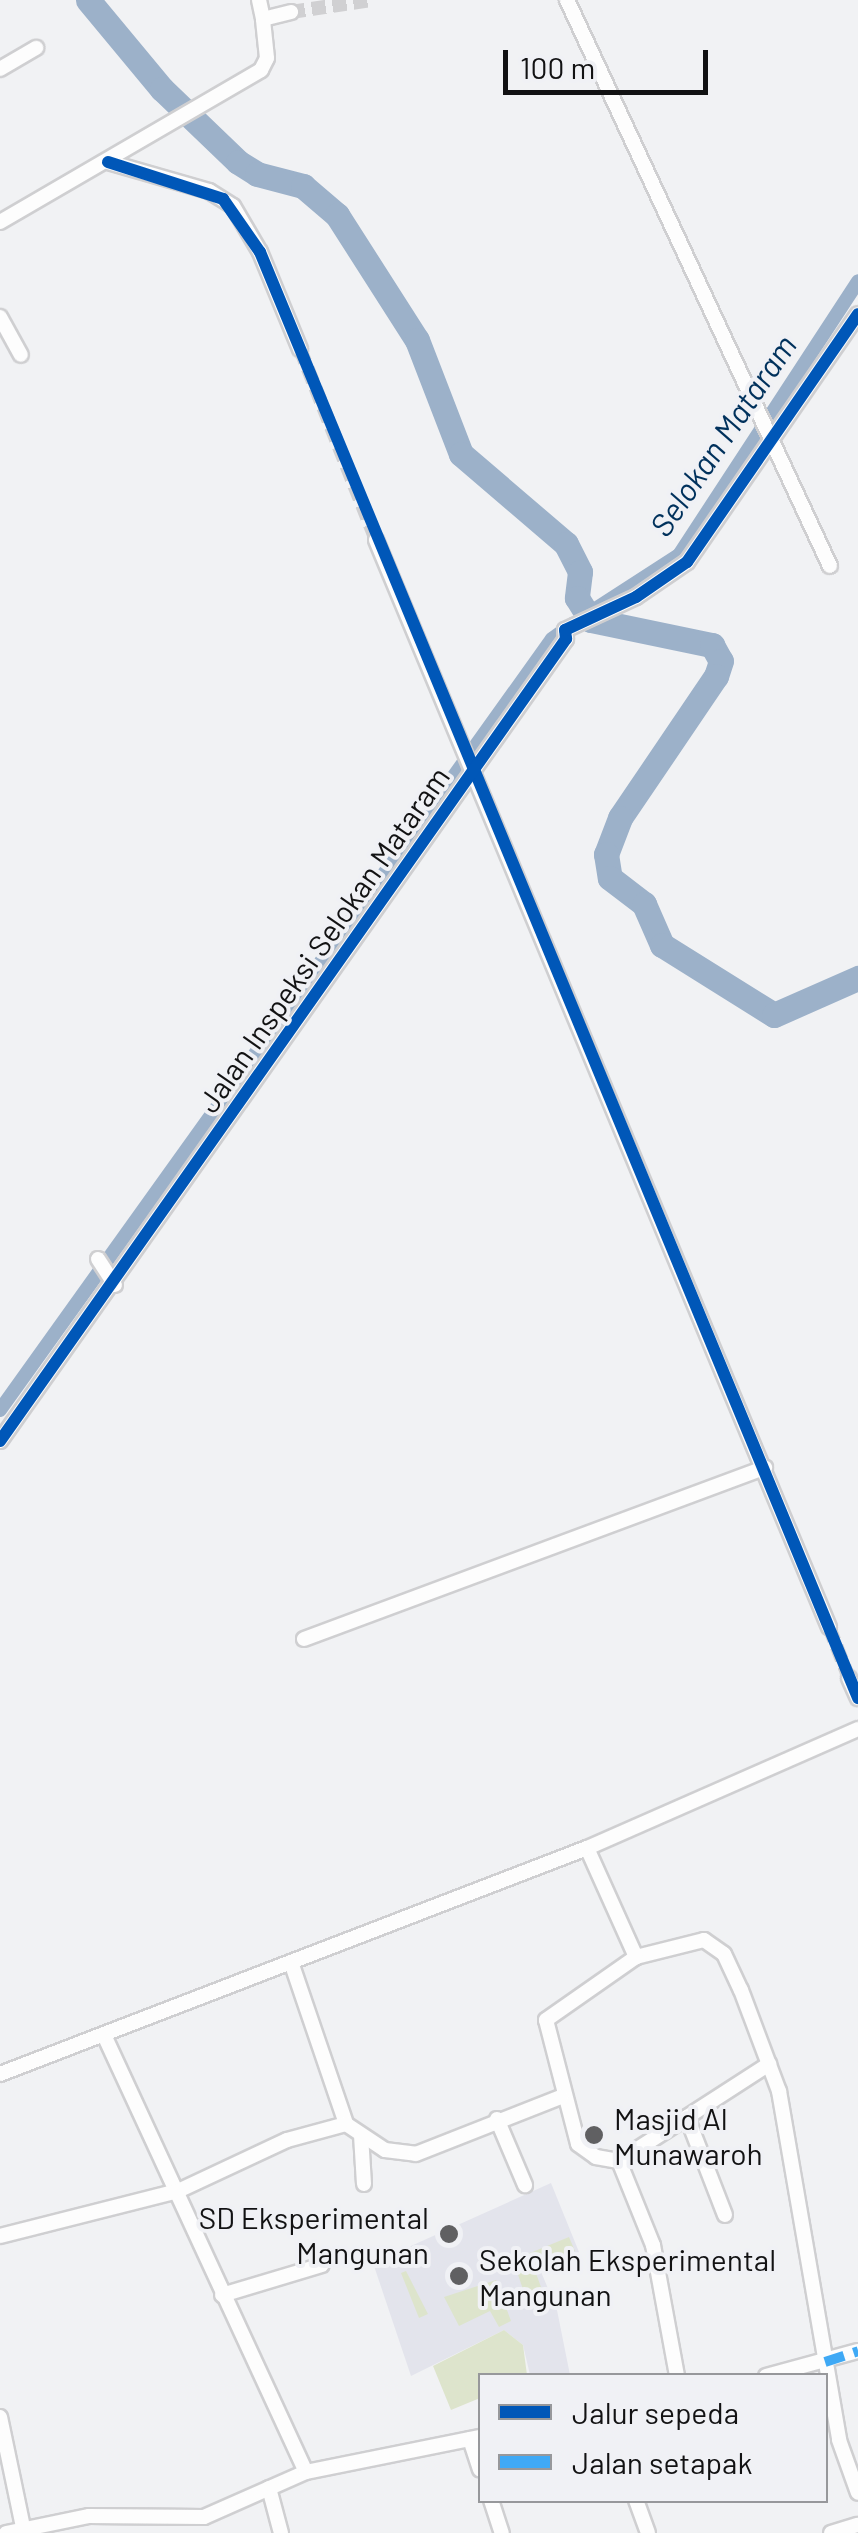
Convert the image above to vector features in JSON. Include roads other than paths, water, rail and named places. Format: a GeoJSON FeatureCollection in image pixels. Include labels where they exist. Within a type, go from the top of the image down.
{"type":"FeatureCollection","features":[{"type":"Feature","properties":{"kind":"street"},"geometry":{"type":"LineString","coordinates":[[2,216],[108,162],[261,70],[267,58],[260,0]]}},
{"type":"Feature","properties":{"kind":"street"},"geometry":{"type":"LineString","coordinates":[[568,0],[830,566]]}},
{"type":"Feature","properties":{"kind":"street"},"geometry":{"type":"LineString","coordinates":[[262,19],[292,12]]}},
{"type":"Feature","properties":{"kind":"street"},"geometry":{"type":"LineString","coordinates":[[0,69],[36,48]]}},
{"type":"Feature","properties":{"kind":"street"},"geometry":{"type":"LineString","coordinates":[[108,162],[209,191],[233,206],[260,252],[300,349]]}},
{"type":"Feature","properties":{"kind":"street","name":"Jalan Inspeksi Selokan Mataram"},"geometry":{"type":"LineString","coordinates":[[0,1441],[472,765],[566,639],[565,630],[687,562],[858,314]]}},
{"type":"Feature","properties":{"kind":"street"},"geometry":{"type":"LineString","coordinates":[[0,317],[21,355]]}},
{"type":"Feature","properties":{"kind":"street"},"geometry":{"type":"LineString","coordinates":[[376,540],[829,1627]]}},
{"type":"Feature","properties":{"kind":"street"},"geometry":{"type":"LineString","coordinates":[[98,1260],[113,1282]]}},
{"type":"Feature","properties":{"kind":"street"},"geometry":{"type":"LineString","coordinates":[[304,1639],[765,1468]]}},
{"type":"Feature","properties":{"kind":"street"},"geometry":{"type":"LineString","coordinates":[[849,1678],[858,1698]]}},
{"type":"Feature","properties":{"kind":"street"},"geometry":{"type":"LineString","coordinates":[[0,2074],[587,1848],[858,1730]]}},
{"type":"Feature","properties":{"kind":"street"},"geometry":{"type":"LineString","coordinates":[[587,1848],[636,1957]]}},
{"type":"Feature","properties":{"kind":"street"},"geometry":{"type":"LineString","coordinates":[[769,2064],[618,2162],[585,2152],[561,2097],[548,2015],[636,1957],[689,1939],[718,1946],[769,2064],[797,2176],[827,2373]]}},
{"type":"Feature","properties":{"kind":"street"},"geometry":{"type":"LineString","coordinates":[[291,1962],[346,2124],[385,2150],[416,2154],[561,2097]]}},
{"type":"Feature","properties":{"kind":"street"},"geometry":{"type":"LineString","coordinates":[[104,2035],[306,2472]]}},
{"type":"Feature","properties":{"kind":"street"},"geometry":{"type":"LineString","coordinates":[[687,2117],[725,2215]]}},
{"type":"Feature","properties":{"kind":"street"},"geometry":{"type":"LineString","coordinates":[[497,2120],[525,2185]]}},
{"type":"Feature","properties":{"kind":"street"},"geometry":{"type":"LineString","coordinates":[[0,2236],[178,2191],[287,2140],[346,2124]]}},
{"type":"Feature","properties":{"kind":"street"},"geometry":{"type":"LineString","coordinates":[[361,2135],[364,2184]]}},
{"type":"Feature","properties":{"kind":"street"},"geometry":{"type":"LineString","coordinates":[[618,2162],[653,2245],[676,2373]]}},
{"type":"Feature","properties":{"kind":"street"},"geometry":{"type":"LineString","coordinates":[[222,2295],[322,2264]]}},
{"type":"Feature","properties":{"kind":"street"},"geometry":{"type":"LineString","coordinates":[[779,2373],[858,2351]]}},
{"type":"Feature","properties":{"kind":"street"},"geometry":{"type":"LineString","coordinates":[[828,2379],[839,2440],[858,2493]]}},
{"type":"Feature","properties":{"kind":"street"},"geometry":{"type":"LineString","coordinates":[[0,2417],[23,2527]]}},
{"type":"Feature","properties":{"kind":"street"},"geometry":{"type":"LineString","coordinates":[[6,2533],[88,2516],[204,2517],[306,2472],[475,2438]]}},
{"type":"Feature","properties":{"kind":"street"},"geometry":{"type":"LineString","coordinates":[[269,2488],[281,2533]]}},
{"type":"Feature","properties":{"kind":"street"},"geometry":{"type":"LineString","coordinates":[[0,2495],[16,2492]]}},
{"type":"Feature","properties":{"kind":"street"},"geometry":{"type":"LineString","coordinates":[[492,2503],[502,2533]]}},
{"type":"Feature","properties":{"kind":"street"},"geometry":{"type":"LineString","coordinates":[[637,2503],[648,2533]]}},
{"type":"Feature","properties":{"kind":"street"},"geometry":{"type":"LineString","coordinates":[[831,2533],[858,2524]]}},
{"type":"Feature","properties":{"kind":"waterway"},"geometry":{"type":"LineString","coordinates":[[88,0],[162,89],[238,162],[257,174],[303,186],[337,215],[417,340],[461,454],[566,544],[580,572],[577,598],[591,620],[712,645],[721,661],[716,676],[620,818],[606,854],[610,878],[644,904],[662,945],[774,1015],[858,978]]}},
{"type":"Feature","properties":{"kind":"waterway","name":"Selokan Mataram"},"geometry":{"type":"LineString","coordinates":[[591,612],[679,555],[858,281]]}},
{"type":"Feature","properties":{"kind":"waterway","name":"Selokan Mataram"},"geometry":{"type":"LineString","coordinates":[[0,1410],[552,639],[573,624]]}},
{"type":"Feature","properties":{"kind":"tunnel"},"geometry":{"type":"LineString","coordinates":[[291,12],[371,0]]}},
{"type":"Feature","properties":{"kind":"tunnel"},"geometry":{"type":"LineString","coordinates":[[300,349],[376,540]]}},
{"type":"Feature","properties":{"kind":"tunnel"},"geometry":{"type":"LineString","coordinates":[[829,1627],[849,1678]]}},
{"type":"Feature","properties":{"kind":"place","name":"Masjid Al Munawaroh"},"geometry":{"type":"Point","coordinates":[594,2135]}},
{"type":"Feature","properties":{"kind":"place","name":"SD Eksperimental Mangunan"},"geometry":{"type":"Point","coordinates":[449,2234]}},
{"type":"Feature","properties":{"kind":"place","name":"Sekolah Eksperimental Mangunan"},"geometry":{"type":"Point","coordinates":[459,2276]}}]}
